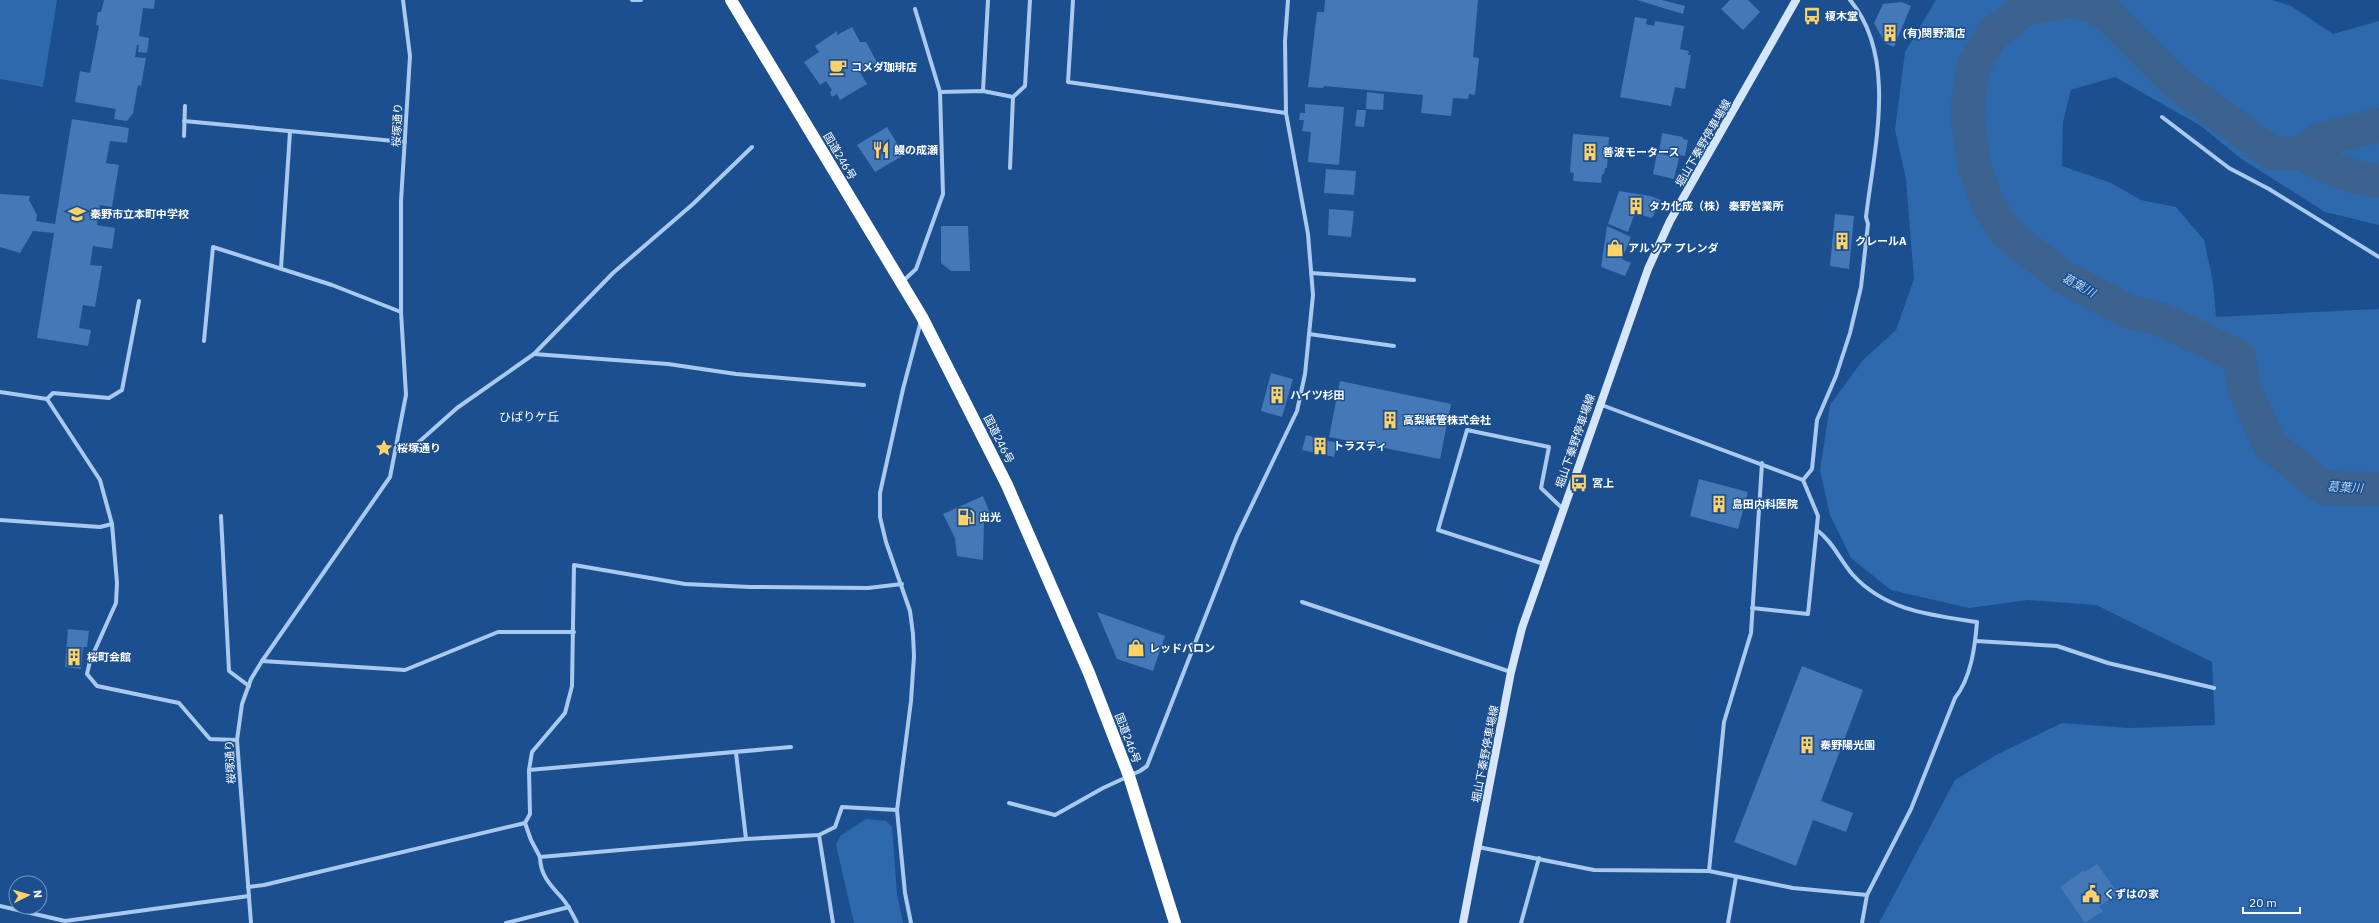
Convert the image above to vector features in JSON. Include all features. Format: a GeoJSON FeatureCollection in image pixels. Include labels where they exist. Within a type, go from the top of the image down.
{"type":"FeatureCollection","features":[{"type":"Feature","properties":{"kind":"highway","name":"国道246号"},"geometry":{"type":"LineString","coordinates":[[731,0],[922,317],[1007,485],[1039,555],[1129,776],[1175,923]]}},
{"type":"Feature","properties":{"kind":"main road","name":"堀山下秦野停車場線"},"geometry":{"type":"LineString","coordinates":[[1463,923],[1511,672],[1522,628],[1599,404],[1648,269],[1667,228],[1796,0]]}},
{"type":"Feature","properties":{"kind":"street","name":"桜塚通り"},"geometry":{"type":"LineString","coordinates":[[251,923],[237,740],[242,704],[249,686],[262,661],[390,477],[397,448],[406,395],[401,312],[401,201],[410,56],[403,0]]}},
{"type":"Feature","properties":{"kind":"street"},"geometry":{"type":"LineString","coordinates":[[632,0],[641,0]]}},
{"type":"Feature","properties":{"kind":"street"},"geometry":{"type":"LineString","coordinates":[[983,91],[988,0]]}},
{"type":"Feature","properties":{"kind":"street"},"geometry":{"type":"LineString","coordinates":[[1010,168],[1013,97],[1025,86],[1030,0]]}},
{"type":"Feature","properties":{"kind":"street"},"geometry":{"type":"LineString","coordinates":[[1073,0],[1068,82],[1286,113]]}},
{"type":"Feature","properties":{"kind":"street"},"geometry":{"type":"LineString","coordinates":[[1009,803],[1055,815],[1103,788],[1147,766],[1237,536],[1297,411],[1305,374],[1313,295],[1308,234],[1286,113],[1285,41],[1288,0]]}},
{"type":"Feature","properties":{"kind":"street"},"geometry":{"type":"LineString","coordinates":[[1803,480],[1812,469],[1816,420],[1836,376],[1850,333],[1861,287],[1868,224],[1866,217],[1881,94],[1874,49],[1858,10],[1850,0]]}},
{"type":"Feature","properties":{"kind":"street"},"geometry":{"type":"LineString","coordinates":[[902,282],[916,269],[943,194],[940,92],[915,9]]}},
{"type":"Feature","properties":{"kind":"street"},"geometry":{"type":"LineString","coordinates":[[940,92],[983,91],[1013,97]]}},
{"type":"Feature","properties":{"kind":"street"},"geometry":{"type":"LineString","coordinates":[[184,136],[185,106]]}},
{"type":"Feature","properties":{"kind":"street"},"geometry":{"type":"LineString","coordinates":[[2162,117],[2229,168],[2269,189],[2379,257]]}},
{"type":"Feature","properties":{"kind":"street"},"geometry":{"type":"LineString","coordinates":[[184,121],[405,142]]}},
{"type":"Feature","properties":{"kind":"street"},"geometry":{"type":"LineString","coordinates":[[282,268],[290,132]]}},
{"type":"Feature","properties":{"kind":"street"},"geometry":{"type":"LineString","coordinates":[[397,448],[411,449],[457,408],[534,354],[613,273],[693,204],[752,147]]}},
{"type":"Feature","properties":{"kind":"street"},"geometry":{"type":"LineString","coordinates":[[204,342],[213,247],[332,285],[401,312]]}},
{"type":"Feature","properties":{"kind":"street"},"geometry":{"type":"LineString","coordinates":[[1311,273],[1414,280]]}},
{"type":"Feature","properties":{"kind":"street"},"geometry":{"type":"LineString","coordinates":[[47,399],[54,393],[109,398],[122,390],[139,301]]}},
{"type":"Feature","properties":{"kind":"street"},"geometry":{"type":"LineString","coordinates":[[912,923],[905,893],[897,810],[911,701],[914,656],[910,612],[902,584],[886,542],[880,517],[880,493],[903,389],[922,317]]}},
{"type":"Feature","properties":{"kind":"street"},"geometry":{"type":"LineString","coordinates":[[1309,334],[1394,346]]}},
{"type":"Feature","properties":{"kind":"street"},"geometry":{"type":"LineString","coordinates":[[534,354],[668,364],[736,374],[864,385]]}},
{"type":"Feature","properties":{"kind":"street"},"geometry":{"type":"LineString","coordinates":[[0,392],[47,399],[100,480],[112,524],[117,583],[116,603],[90,661],[87,674],[97,686],[179,703],[210,739],[237,740]]}},
{"type":"Feature","properties":{"kind":"street"},"geometry":{"type":"LineString","coordinates":[[1599,404],[1762,463],[1803,480],[1818,516],[1808,614],[1752,608]]}},
{"type":"Feature","properties":{"kind":"street"},"geometry":{"type":"LineString","coordinates":[[1544,564],[1438,530],[1467,430],[1549,447],[1541,488],[1563,509]]}},
{"type":"Feature","properties":{"kind":"street"},"geometry":{"type":"LineString","coordinates":[[1709,871],[1724,722],[1751,633],[1762,463]]}},
{"type":"Feature","properties":{"kind":"street"},"geometry":{"type":"LineString","coordinates":[[221,516],[229,671],[237,679],[249,686]]}},
{"type":"Feature","properties":{"kind":"street"},"geometry":{"type":"LineString","coordinates":[[0,520],[100,527],[112,524]]}},
{"type":"Feature","properties":{"kind":"street"},"geometry":{"type":"LineString","coordinates":[[1817,530],[1828,538],[1842,562],[1863,585],[1889,602],[1918,613],[1976,622],[1976,641],[1964,687],[1954,698],[1911,809],[1867,895],[1862,923]]}},
{"type":"Feature","properties":{"kind":"street"},"geometry":{"type":"LineString","coordinates":[[248,887],[264,885],[525,823],[530,814],[529,770],[532,752],[565,713],[572,686],[574,565],[685,584],[750,587],[868,588],[902,584]]}},
{"type":"Feature","properties":{"kind":"street"},"geometry":{"type":"LineString","coordinates":[[1302,602],[1511,672]]}},
{"type":"Feature","properties":{"kind":"street"},"geometry":{"type":"LineString","coordinates":[[262,661],[405,670],[498,632],[574,632]]}},
{"type":"Feature","properties":{"kind":"street"},"geometry":{"type":"LineString","coordinates":[[1976,641],[2057,646],[2108,663],[2214,688]]}},
{"type":"Feature","properties":{"kind":"street"},"geometry":{"type":"LineString","coordinates":[[529,770],[791,747]]}},
{"type":"Feature","properties":{"kind":"street"},"geometry":{"type":"LineString","coordinates":[[736,753],[746,839]]}},
{"type":"Feature","properties":{"kind":"street"},"geometry":{"type":"LineString","coordinates":[[540,857],[746,839],[819,835],[835,827],[842,807],[897,810]]}},
{"type":"Feature","properties":{"kind":"street"},"geometry":{"type":"LineString","coordinates":[[525,823],[531,840],[540,857],[540,866],[546,878],[569,907],[577,923]]}},
{"type":"Feature","properties":{"kind":"street"},"geometry":{"type":"LineString","coordinates":[[819,835],[833,923]]}},
{"type":"Feature","properties":{"kind":"street"},"geometry":{"type":"LineString","coordinates":[[1478,847],[1594,870],[1709,871],[1793,888],[1867,895]]}},
{"type":"Feature","properties":{"kind":"street"},"geometry":{"type":"LineString","coordinates":[[397,854],[398,859]]}},
{"type":"Feature","properties":{"kind":"street"},"geometry":{"type":"LineString","coordinates":[[1521,923],[1539,858]]}},
{"type":"Feature","properties":{"kind":"street"},"geometry":{"type":"LineString","coordinates":[[1728,923],[1736,877]]}},
{"type":"Feature","properties":{"kind":"street"},"geometry":{"type":"LineString","coordinates":[[0,906],[65,921],[249,896]]}},
{"type":"Feature","properties":{"kind":"street"},"geometry":{"type":"LineString","coordinates":[[506,923],[569,907]]}},
{"type":"Feature","properties":{"kind":"shaded area"},"geometry":{"type":"Polygon","coordinates":[[[0,0],[57,0],[43,87],[0,79],[0,0]]]}},
{"type":"Feature","properties":{"kind":"shaded area"},"geometry":{"type":"Polygon","coordinates":[[[1936,0],[2272,0],[2291,6],[2333,34],[2379,21],[2379,225],[2325,212],[2240,158],[2201,126],[2115,77],[2071,90],[2063,122],[2062,166],[2111,183],[2141,200],[2176,207],[2204,240],[2213,282],[2216,317],[2379,309],[2379,923],[1879,923],[1955,780],[1996,755],[2062,723],[2129,728],[2215,725],[2212,662],[2096,605],[2028,600],[1969,608],[1891,590],[1851,558],[1830,515],[1820,470],[1830,405],[1862,361],[1896,330],[1914,279],[1906,179],[1895,130],[1905,52],[1936,0]]]}},
{"type":"Feature","properties":{"kind":"shaded area"},"geometry":{"type":"Polygon","coordinates":[[[866,819],[886,821],[892,827],[897,894],[903,923],[854,923],[836,845],[840,836],[866,819]]]}},
{"type":"Feature","properties":{"kind":"building"},"geometry":{"type":"Polygon","coordinates":[[[104,0],[155,0],[154,9],[143,8],[139,36],[149,38],[147,53],[138,52],[139,45],[137,45],[135,57],[146,58],[141,86],[138,85],[133,113],[127,121],[114,119],[116,109],[75,102],[80,71],[90,73],[99,26],[96,25],[98,12],[101,12],[104,0]]]}},
{"type":"Feature","properties":{"kind":"building"},"geometry":{"type":"Polygon","coordinates":[[[1325,0],[1478,0],[1473,57],[1479,58],[1475,95],[1469,94],[1468,99],[1453,98],[1451,116],[1421,113],[1423,95],[1324,86],[1323,88],[1308,87],[1317,12],[1324,12],[1325,0]]]}},
{"type":"Feature","properties":{"kind":"building"},"geometry":{"type":"Polygon","coordinates":[[[1637,0],[1662,0],[1685,6],[1683,14],[1637,0]]]}},
{"type":"Feature","properties":{"kind":"building"},"geometry":{"type":"Polygon","coordinates":[[[1730,0],[1748,0],[1760,12],[1743,30],[1721,9],[1730,0]]]}},
{"type":"Feature","properties":{"kind":"building","name":"(有)関野酒店"},"geometry":{"type":"Polygon","coordinates":[[[1902,2],[1911,6],[1894,47],[1885,43],[1874,23],[1883,4],[1902,2]]]}},
{"type":"Feature","properties":{"kind":"building"},"geometry":{"type":"Polygon","coordinates":[[[1635,17],[1647,19],[1646,24],[1654,26],[1655,21],[1684,26],[1680,49],[1689,51],[1688,55],[1691,55],[1685,89],[1675,87],[1671,106],[1620,97],[1635,17]]]}},
{"type":"Feature","properties":{"kind":"building","name":"コメダ珈琲店"},"geometry":{"type":"Polygon","coordinates":[[[852,27],[860,42],[866,42],[877,62],[860,72],[867,84],[840,100],[837,94],[832,97],[830,92],[832,90],[826,81],[820,85],[804,62],[819,52],[815,46],[837,31],[837,35],[852,27]]]}},
{"type":"Feature","properties":{"kind":"building"},"geometry":{"type":"Polygon","coordinates":[[[1367,92],[1384,94],[1383,110],[1366,109],[1367,92]]]}},
{"type":"Feature","properties":{"kind":"building"},"geometry":{"type":"Polygon","coordinates":[[[1305,104],[1344,107],[1339,165],[1308,162],[1311,132],[1302,131],[1304,120],[1299,120],[1300,113],[1305,113],[1305,104]]]}},
{"type":"Feature","properties":{"kind":"building"},"geometry":{"type":"Polygon","coordinates":[[[1357,110],[1366,110],[1364,127],[1355,126],[1357,110]]]}},
{"type":"Feature","properties":{"kind":"building"},"geometry":{"type":"Polygon","coordinates":[[[72,119],[129,128],[127,143],[110,141],[106,163],[119,165],[112,207],[100,205],[97,225],[115,228],[112,249],[93,246],[90,265],[102,266],[95,307],[83,305],[79,328],[91,330],[88,346],[37,338],[54,233],[33,231],[20,253],[0,247],[0,194],[30,196],[29,200],[37,215],[36,221],[55,224],[72,119]]]}},
{"type":"Feature","properties":{"kind":"building","name":"鰻の成瀬"},"geometry":{"type":"Polygon","coordinates":[[[887,127],[904,155],[875,172],[857,145],[887,127]]]}},
{"type":"Feature","properties":{"kind":"building"},"geometry":{"type":"Polygon","coordinates":[[[1662,133],[1683,137],[1683,139],[1688,140],[1685,156],[1659,152],[1662,133]]]}},
{"type":"Feature","properties":{"kind":"building","name":"善波モータース"},"geometry":{"type":"Polygon","coordinates":[[[1573,134],[1609,137],[1607,168],[1605,168],[1604,174],[1602,174],[1601,183],[1573,181],[1574,173],[1570,172],[1573,134]]]}},
{"type":"Feature","properties":{"kind":"building"},"geometry":{"type":"Polygon","coordinates":[[[1657,153],[1679,158],[1674,179],[1653,174],[1657,153]]]}},
{"type":"Feature","properties":{"kind":"building"},"geometry":{"type":"Polygon","coordinates":[[[1326,169],[1356,171],[1354,195],[1324,193],[1326,169]]]}},
{"type":"Feature","properties":{"kind":"building","name":"タカ化成（株） 秦野営業所"},"geometry":{"type":"Polygon","coordinates":[[[1619,191],[1650,196],[1661,200],[1652,218],[1635,213],[1628,232],[1608,224],[1619,191]]]}},
{"type":"Feature","properties":{"kind":"building"},"geometry":{"type":"Polygon","coordinates":[[[1329,209],[1354,211],[1351,237],[1328,235],[1329,209]]]}},
{"type":"Feature","properties":{"kind":"building","name":"クレールA"},"geometry":{"type":"Polygon","coordinates":[[[1835,214],[1854,216],[1849,269],[1830,266],[1835,214]]]}},
{"type":"Feature","properties":{"kind":"building"},"geometry":{"type":"Polygon","coordinates":[[[941,226],[968,226],[970,271],[951,271],[941,263],[941,226]]]}},
{"type":"Feature","properties":{"kind":"building","name":"アルソア プレンダ"},"geometry":{"type":"Polygon","coordinates":[[[1607,226],[1631,237],[1622,259],[1631,263],[1625,276],[1601,267],[1607,226]]]}},
{"type":"Feature","properties":{"kind":"building","name":"ハイツ杉田"},"geometry":{"type":"Polygon","coordinates":[[[1271,373],[1293,379],[1282,417],[1261,411],[1271,373]]]}},
{"type":"Feature","properties":{"kind":"building","name":"高梨紙管株式会社"},"geometry":{"type":"Polygon","coordinates":[[[1340,381],[1451,404],[1440,459],[1329,437],[1340,381]]]}},
{"type":"Feature","properties":{"kind":"building","name":"トラスティ"},"geometry":{"type":"Polygon","coordinates":[[[1306,435],[1337,443],[1334,457],[1302,450],[1306,435]]]}},
{"type":"Feature","properties":{"kind":"building","name":"島田内科医院"},"geometry":{"type":"Polygon","coordinates":[[[1699,479],[1748,492],[1738,529],[1690,516],[1699,479]]]}},
{"type":"Feature","properties":{"kind":"building"},"geometry":{"type":"Polygon","coordinates":[[[983,496],[992,518],[984,522],[983,560],[957,556],[955,538],[943,514],[983,496]]]}},
{"type":"Feature","properties":{"kind":"building","name":"レッドバロン"},"geometry":{"type":"Polygon","coordinates":[[[1097,612],[1165,636],[1153,671],[1117,659],[1097,612]]]}},
{"type":"Feature","properties":{"kind":"building","name":"桜町会館"},"geometry":{"type":"Polygon","coordinates":[[[68,629],[89,631],[87,647],[83,647],[81,669],[65,667],[68,629]]]}},
{"type":"Feature","properties":{"kind":"building","name":"秦野陽光園"},"geometry":{"type":"Polygon","coordinates":[[[1802,666],[1863,690],[1821,801],[1853,813],[1846,832],[1813,820],[1796,866],[1734,842],[1802,666]]]}},
{"type":"Feature","properties":{"kind":"building","name":"くずはの家"},"geometry":{"type":"Polygon","coordinates":[[[2097,864],[2118,893],[2099,907],[2103,911],[2085,923],[2060,887],[2084,870],[2085,872],[2097,864]]]}},
{"type":"Feature","properties":{"kind":"waterway","name":"葛葉川"},"geometry":{"type":"LineString","coordinates":[[2074,0],[2024,9],[1992,35],[1973,67],[1967,113],[1974,165],[1988,205],[2006,233],[2063,277],[2127,311],[2162,320],[2239,357],[2245,390],[2269,444],[2324,488],[2379,489]]}},
{"type":"Feature","properties":{"kind":"waterway","name":"葛葉川"},"geometry":{"type":"LineString","coordinates":[[2075,0],[2104,11],[2176,83],[2272,153],[2302,153],[2320,140],[2379,125]]}},
{"type":"Feature","properties":{"kind":"waterway"},"geometry":{"type":"LineString","coordinates":[[2302,153],[2339,172],[2359,178],[2379,181]]}},
{"type":"Feature","properties":{"kind":"place","name":"榎木堂"},"geometry":{"type":"Point","coordinates":[1812,16]}},
{"type":"Feature","properties":{"kind":"place","name":"(有)関野酒店"},"geometry":{"type":"Point","coordinates":[1890,33]}},
{"type":"Feature","properties":{"kind":"place","name":"コメダ珈琲店"},"geometry":{"type":"Point","coordinates":[838,67]}},
{"type":"Feature","properties":{"kind":"place","name":"鰻の成瀬"},"geometry":{"type":"Point","coordinates":[881,150]}},
{"type":"Feature","properties":{"kind":"place","name":"善波モータース"},"geometry":{"type":"Point","coordinates":[1590,152]}},
{"type":"Feature","properties":{"kind":"place","name":"タカ化成（株） 秦野営業所"},"geometry":{"type":"Point","coordinates":[1636,206]}},
{"type":"Feature","properties":{"kind":"place","name":"秦野市立本町中学校"},"geometry":{"type":"Point","coordinates":[77,214]}},
{"type":"Feature","properties":{"kind":"place","name":"クレールA"},"geometry":{"type":"Point","coordinates":[1842,241]}},
{"type":"Feature","properties":{"kind":"place","name":"アルソア プレンダ"},"geometry":{"type":"Point","coordinates":[1615,248]}},
{"type":"Feature","properties":{"kind":"place","name":"ハイツ杉田"},"geometry":{"type":"Point","coordinates":[1277,395]}},
{"type":"Feature","properties":{"kind":"place","name":"高梨紙管株式会社"},"geometry":{"type":"Point","coordinates":[1390,420]}},
{"type":"Feature","properties":{"kind":"place","name":"トラスティ"},"geometry":{"type":"Point","coordinates":[1320,446]}},
{"type":"Feature","properties":{"kind":"place","name":"桜塚通り"},"geometry":{"type":"Point","coordinates":[384,448]}},
{"type":"Feature","properties":{"kind":"place","name":"宮上"},"geometry":{"type":"Point","coordinates":[1579,483]}},
{"type":"Feature","properties":{"kind":"place","name":"島田内科医院"},"geometry":{"type":"Point","coordinates":[1719,504]}},
{"type":"Feature","properties":{"kind":"place","name":"出光"},"geometry":{"type":"Point","coordinates":[966,517]}},
{"type":"Feature","properties":{"kind":"place","name":"レッドバロン"},"geometry":{"type":"Point","coordinates":[1136,648]}},
{"type":"Feature","properties":{"kind":"place","name":"桜町会館"},"geometry":{"type":"Point","coordinates":[74,657]}},
{"type":"Feature","properties":{"kind":"place","name":"秦野陽光園"},"geometry":{"type":"Point","coordinates":[1807,745]}},
{"type":"Feature","properties":{"kind":"place","name":"くずはの家"},"geometry":{"type":"Point","coordinates":[2091,894]}},
{"type":"Feature","properties":{"kind":"district","name":"ひばりケ丘"},"geometry":{"type":"Point","coordinates":[529,416]}}]}
